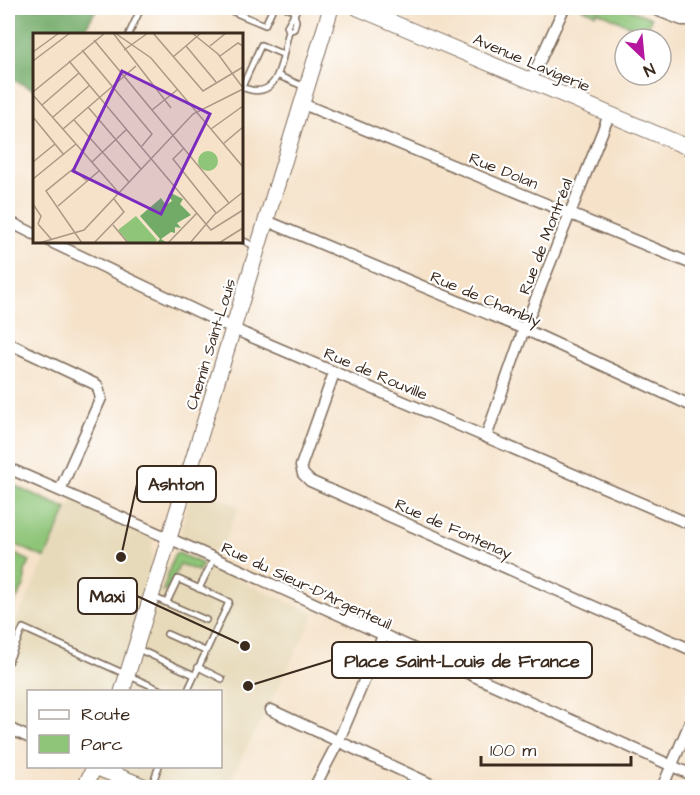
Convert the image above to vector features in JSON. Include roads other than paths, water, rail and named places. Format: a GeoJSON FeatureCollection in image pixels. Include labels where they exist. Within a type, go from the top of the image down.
{"type":"FeatureCollection","features":[{"type":"Feature","properties":{"kind":"street","name":"Chemin Saint-Louis"},"geometry":{"type":"LineString","coordinates":[[123,690],[331,8]]}},
{"type":"Feature","properties":{"kind":"street","name":"Avenue Lavigerie"},"geometry":{"type":"LineString","coordinates":[[358,8],[693,149]]}},
{"type":"Feature","properties":{"kind":"street"},"geometry":{"type":"LineString","coordinates":[[531,80],[564,8]]}},
{"type":"Feature","properties":{"kind":"street"},"geometry":{"type":"LineString","coordinates":[[651,8],[682,20],[693,20]]}},
{"type":"Feature","properties":{"kind":"street","name":"Rue Dolan"},"geometry":{"type":"LineString","coordinates":[[303,104],[693,264]]}},
{"type":"Feature","properties":{"kind":"street","name":"Rue de Montréal"},"geometry":{"type":"LineString","coordinates":[[486,437],[524,329],[609,115]]}},
{"type":"Feature","properties":{"kind":"street"},"geometry":{"type":"LineString","coordinates":[[8,221],[33,234]]}},
{"type":"Feature","properties":{"kind":"street","name":"Rue de Chambly"},"geometry":{"type":"LineString","coordinates":[[267,221],[524,329],[693,406]]}},
{"type":"Feature","properties":{"kind":"street","name":"Rue de Rouville"},"geometry":{"type":"LineString","coordinates":[[53,243],[234,329],[693,525]]}},
{"type":"Feature","properties":{"kind":"street"},"geometry":{"type":"LineString","coordinates":[[8,343],[97,384],[100,398],[60,489]]}},
{"type":"Feature","properties":{"kind":"street","name":"Rue de Fontenay"},"geometry":{"type":"LineString","coordinates":[[334,373],[301,466],[303,474],[310,481],[693,650]]}},
{"type":"Feature","properties":{"kind":"street","name":"Rue du Sieur-D'Argenteuil"},"geometry":{"type":"LineString","coordinates":[[8,468],[214,558],[693,775]]}},
{"type":"Feature","properties":{"kind":"street"},"geometry":{"type":"LineString","coordinates":[[314,788],[338,741],[383,636]]}},
{"type":"Feature","properties":{"kind":"street"},"geometry":{"type":"LineString","coordinates":[[271,710],[439,788]]}},
{"type":"Feature","properties":{"kind":"street"},"geometry":{"type":"LineString","coordinates":[[662,788],[693,718]]}},
{"type":"Feature","properties":{"kind":"street"},"geometry":{"type":"LineString","coordinates":[[8,728],[27,737]]}},
{"type":"Feature","properties":{"kind":"street"},"geometry":{"type":"LineString","coordinates":[[84,788],[94,768]]}},
{"type":"Feature","properties":{"kind":"street"},"geometry":{"type":"LineString","coordinates":[[98,768],[149,788]]}},
{"type":"Feature","properties":{"kind":"lane"},"geometry":{"type":"LineString","coordinates":[[129,33],[141,8]]}},
{"type":"Feature","properties":{"kind":"lane"},"geometry":{"type":"LineString","coordinates":[[224,8],[265,25],[273,8]]}},
{"type":"Feature","properties":{"kind":"lane"},"geometry":{"type":"LineString","coordinates":[[243,87],[256,93],[265,90],[279,76],[282,54],[289,32],[294,29],[296,21],[294,15],[296,11],[287,8]]}},
{"type":"Feature","properties":{"kind":"lane"},"geometry":{"type":"LineString","coordinates":[[243,85],[261,45],[282,54]]}},
{"type":"Feature","properties":{"kind":"lane"},"geometry":{"type":"LineString","coordinates":[[279,76],[308,88]]}},
{"type":"Feature","properties":{"kind":"lane"},"geometry":{"type":"LineString","coordinates":[[243,240],[258,248]]}},
{"type":"Feature","properties":{"kind":"lane"},"geometry":{"type":"LineString","coordinates":[[199,589],[214,558]]}},
{"type":"Feature","properties":{"kind":"lane"},"geometry":{"type":"LineString","coordinates":[[167,602],[178,579],[229,602],[188,690]]}},
{"type":"Feature","properties":{"kind":"lane"},"geometry":{"type":"LineString","coordinates":[[151,597],[206,620]]}},
{"type":"Feature","properties":{"kind":"lane"},"geometry":{"type":"LineString","coordinates":[[8,663],[23,628],[161,690]]}},
{"type":"Feature","properties":{"kind":"lane"},"geometry":{"type":"LineString","coordinates":[[167,634],[206,651]]}},
{"type":"Feature","properties":{"kind":"lane"},"geometry":{"type":"LineString","coordinates":[[135,648],[194,675]]}},
{"type":"Feature","properties":{"kind":"lane"},"geometry":{"type":"LineString","coordinates":[[198,668],[222,678]]}},
{"type":"Feature","properties":{"kind":"lane"},"geometry":{"type":"LineString","coordinates":[[149,788],[158,768]]}},
{"type":"Feature","properties":{"kind":"place","name":"Ashton"},"geometry":{"type":"Point","coordinates":[121,557]}},
{"type":"Feature","properties":{"kind":"place","name":"Maxi"},"geometry":{"type":"Point","coordinates":[245,646]}},
{"type":"Feature","properties":{"kind":"place","name":"Place Saint-Louis de France"},"geometry":{"type":"Point","coordinates":[248,686]}}]}
